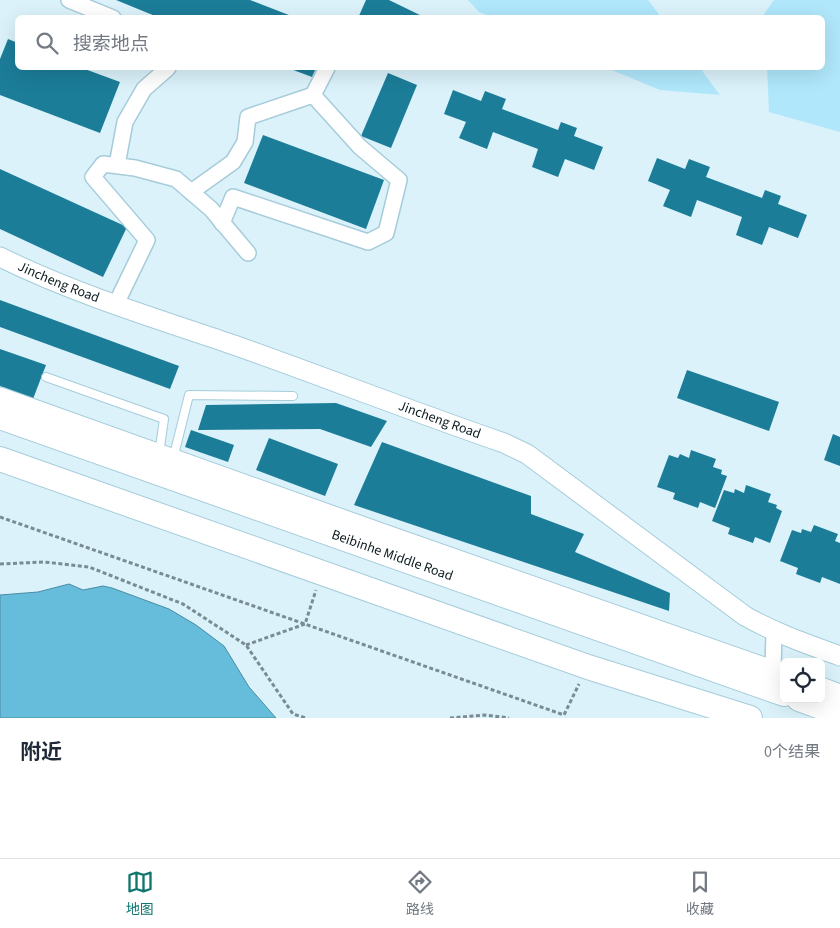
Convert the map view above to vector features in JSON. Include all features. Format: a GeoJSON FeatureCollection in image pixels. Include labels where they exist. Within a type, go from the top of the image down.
{"type":"FeatureCollection","features":[{"type":"Feature","properties":{"kind":"main road","name":"Beibinhe Middle Road"},"geometry":{"type":"LineString","coordinates":[[0,417],[780,693]]}},
{"type":"Feature","properties":{"kind":"main road"},"geometry":{"type":"LineString","coordinates":[[0,458],[588,667],[750,718]]}},
{"type":"Feature","properties":{"kind":"main road"},"geometry":{"type":"LineString","coordinates":[[810,703],[840,714]]}},
{"type":"Feature","properties":{"kind":"street"},"geometry":{"type":"LineString","coordinates":[[69,0],[106,15]]}},
{"type":"Feature","properties":{"kind":"street"},"geometry":{"type":"LineString","coordinates":[[117,165],[125,122],[144,88],[166,70]]}},
{"type":"Feature","properties":{"kind":"street"},"geometry":{"type":"LineString","coordinates":[[191,192],[233,162],[245,142],[248,117],[313,95],[326,70]]}},
{"type":"Feature","properties":{"kind":"street"},"geometry":{"type":"LineString","coordinates":[[222,223],[233,197],[368,242],[386,233],[399,180],[360,147],[313,95]]}},
{"type":"Feature","properties":{"kind":"street"},"geometry":{"type":"LineString","coordinates":[[116,304],[147,240],[93,177],[103,164],[134,168],[176,180],[211,209],[248,253]]}},
{"type":"Feature","properties":{"kind":"street","name":"Jincheng Road"},"geometry":{"type":"LineString","coordinates":[[0,257],[50,280],[504,443],[527,454],[745,616],[774,631],[840,656]]}},
{"type":"Feature","properties":{"kind":"street"},"geometry":{"type":"LineString","coordinates":[[0,397],[778,672],[774,631]]}},
{"type":"Feature","properties":{"kind":"street"},"geometry":{"type":"LineString","coordinates":[[825,688],[840,694]]}},
{"type":"Feature","properties":{"kind":"lane"},"geometry":{"type":"LineString","coordinates":[[46,377],[164,419],[166,456]]}},
{"type":"Feature","properties":{"kind":"lane"},"geometry":{"type":"LineString","coordinates":[[166,456],[189,395],[293,396]]}},
{"type":"Feature","properties":{"kind":"path"},"geometry":{"type":"LineString","coordinates":[[0,517],[563,717],[588,667]]}},
{"type":"Feature","properties":{"kind":"path"},"geometry":{"type":"LineString","coordinates":[[0,564],[44,562],[89,568],[183,604],[246,645],[293,714],[306,718]]}},
{"type":"Feature","properties":{"kind":"path"},"geometry":{"type":"LineString","coordinates":[[305,624],[321,573]]}},
{"type":"Feature","properties":{"kind":"path"},"geometry":{"type":"LineString","coordinates":[[246,645],[305,624]]}},
{"type":"Feature","properties":{"kind":"path"},"geometry":{"type":"LineString","coordinates":[[450,718],[485,715],[509,718]]}},
{"type":"Feature","properties":{"kind":"shaded area"},"geometry":{"type":"Polygon","coordinates":[[[468,0],[648,0],[659,15],[486,15],[479,12],[468,0]]]}},
{"type":"Feature","properties":{"kind":"shaded area"},"geometry":{"type":"Polygon","coordinates":[[[774,0],[840,0],[840,132],[769,112],[767,70],[825,70],[825,15],[764,14],[774,0]]]}},
{"type":"Feature","properties":{"kind":"shaded area"},"geometry":{"type":"Polygon","coordinates":[[[612,70],[701,70],[720,95],[660,90],[612,70]]]}},
{"type":"Feature","properties":{"kind":"shaded area"},"geometry":{"type":"Polygon","coordinates":[[[69,584],[83,590],[103,586],[112,588],[169,609],[196,625],[224,646],[249,687],[276,718],[0,718],[0,595],[38,592],[69,584]]]}},
{"type":"Feature","properties":{"kind":"building"},"geometry":{"type":"Polygon","coordinates":[[[116,0],[250,0],[289,15],[153,15],[116,0]]]}},
{"type":"Feature","properties":{"kind":"building"},"geometry":{"type":"Polygon","coordinates":[[[366,0],[389,0],[420,15],[359,15],[366,0]]]}},
{"type":"Feature","properties":{"kind":"building"},"geometry":{"type":"Polygon","coordinates":[[[8,39],[15,42],[15,70],[87,70],[120,82],[100,133],[0,95],[0,59],[8,39]]]}},
{"type":"Feature","properties":{"kind":"building"},"geometry":{"type":"Polygon","coordinates":[[[293,70],[315,70],[312,77],[293,70]]]}},
{"type":"Feature","properties":{"kind":"building"},"geometry":{"type":"Polygon","coordinates":[[[388,73],[417,85],[391,148],[361,136],[388,73]]]}},
{"type":"Feature","properties":{"kind":"building"},"geometry":{"type":"Polygon","coordinates":[[[453,90],[481,101],[485,91],[506,99],[502,109],[558,130],[561,122],[577,128],[574,136],[603,147],[594,170],[565,159],[558,177],[532,167],[538,149],[493,132],[487,149],[459,138],[466,122],[444,114],[453,90]]]}},
{"type":"Feature","properties":{"kind":"building"},"geometry":{"type":"Polygon","coordinates":[[[263,135],[384,180],[366,229],[244,183],[263,135]]]}},
{"type":"Feature","properties":{"kind":"building"},"geometry":{"type":"Polygon","coordinates":[[[657,158],[685,169],[689,159],[710,167],[706,177],[762,198],[765,190],[781,196],[778,204],[807,215],[798,238],[769,227],[762,245],[736,235],[742,217],[697,200],[691,217],[663,206],[670,190],[648,181],[657,158]]]}},
{"type":"Feature","properties":{"kind":"building"},"geometry":{"type":"Polygon","coordinates":[[[0,169],[127,227],[103,277],[0,229],[0,169]]]}},
{"type":"Feature","properties":{"kind":"building"},"geometry":{"type":"Polygon","coordinates":[[[0,300],[179,366],[170,389],[0,327],[0,300]]]}},
{"type":"Feature","properties":{"kind":"building"},"geometry":{"type":"Polygon","coordinates":[[[0,349],[46,365],[33,399],[0,386],[0,349]]]}},
{"type":"Feature","properties":{"kind":"building"},"geometry":{"type":"Polygon","coordinates":[[[687,370],[779,402],[769,431],[677,398],[687,370]]]}},
{"type":"Feature","properties":{"kind":"building"},"geometry":{"type":"Polygon","coordinates":[[[336,403],[387,421],[371,447],[320,429],[198,430],[206,405],[336,403]]]}},
{"type":"Feature","properties":{"kind":"building"},"geometry":{"type":"Polygon","coordinates":[[[191,430],[234,445],[228,462],[185,447],[191,430]]]}},
{"type":"Feature","properties":{"kind":"building"},"geometry":{"type":"Polygon","coordinates":[[[833,434],[840,437],[840,466],[824,460],[833,434]]]}},
{"type":"Feature","properties":{"kind":"building"},"geometry":{"type":"Polygon","coordinates":[[[269,438],[338,464],[325,496],[256,470],[269,438]]]}},
{"type":"Feature","properties":{"kind":"building"},"geometry":{"type":"Polygon","coordinates":[[[382,442],[531,496],[531,514],[584,534],[575,552],[670,593],[669,611],[354,505],[382,442]]]}},
{"type":"Feature","properties":{"kind":"building"},"geometry":{"type":"Polygon","coordinates":[[[691,450],[716,459],[713,467],[722,470],[721,474],[727,476],[715,508],[700,502],[698,508],[673,499],[675,493],[657,487],[669,455],[678,458],[680,454],[689,458],[691,450]]]}},
{"type":"Feature","properties":{"kind":"building"},"geometry":{"type":"Polygon","coordinates":[[[746,485],[771,494],[768,502],[777,505],[776,508],[782,511],[770,543],[755,537],[753,543],[728,534],[730,528],[712,521],[724,490],[734,493],[735,489],[744,493],[746,485]]]}},
{"type":"Feature","properties":{"kind":"building"},"geometry":{"type":"Polygon","coordinates":[[[814,525],[838,534],[835,541],[840,543],[840,584],[822,577],[820,583],[796,574],[798,568],[780,561],[792,530],[801,533],[802,529],[811,532],[814,525]]]}}]}
